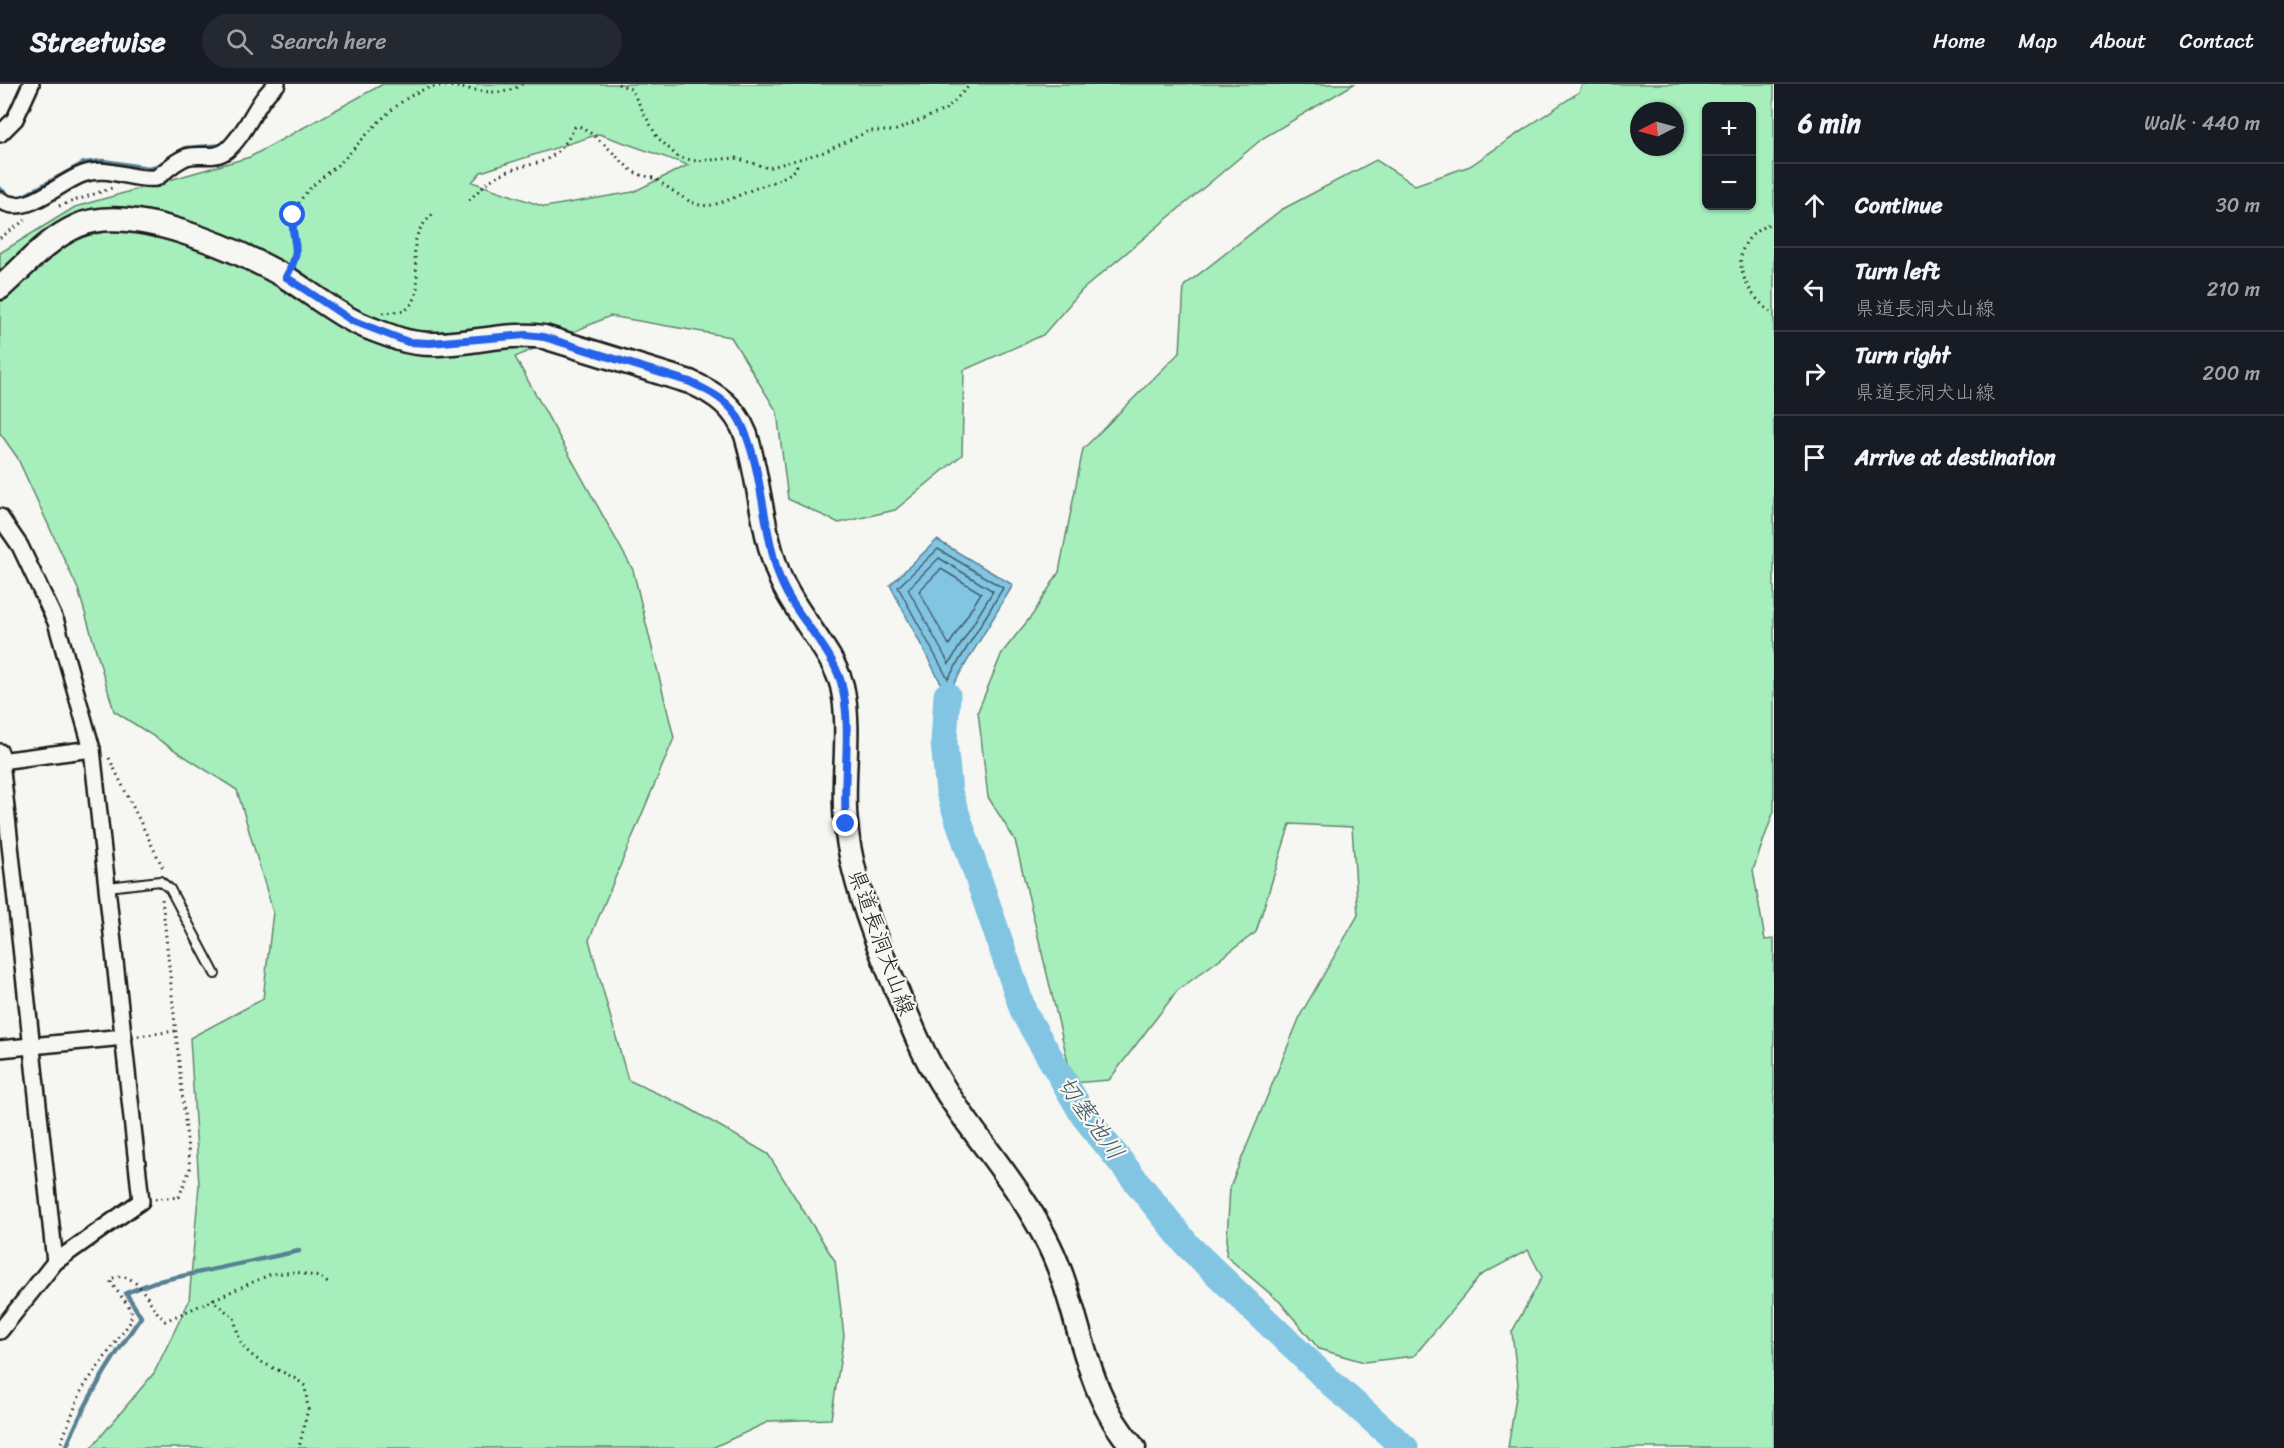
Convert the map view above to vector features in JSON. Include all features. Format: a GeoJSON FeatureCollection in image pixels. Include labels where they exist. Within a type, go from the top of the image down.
{"type":"FeatureCollection","features":[{"type":"Feature","properties":{"kind":"main road","name":"県道長洞犬山線"},"geometry":{"type":"LineString","coordinates":[[0,288],[64,232],[80,225],[107,218],[151,223],[204,240],[259,263],[286,277],[351,320],[408,342],[430,343],[526,335],[558,340],[699,386],[729,405],[740,420],[750,448],[779,576],[791,602],[832,662],[841,683],[845,713],[844,806],[848,843],[882,951],[919,1042],[936,1076],[954,1106],[1031,1209],[1067,1289],[1103,1402],[1114,1422],[1134,1448]]}},
{"type":"Feature","properties":{"kind":"street"},"geometry":{"type":"LineString","coordinates":[[0,134],[15,119],[31,84]]}},
{"type":"Feature","properties":{"kind":"street"},"geometry":{"type":"LineString","coordinates":[[0,200],[9,206],[21,206],[81,175],[96,170],[156,178],[190,156],[206,157],[226,151],[254,118],[270,89],[277,84]]}},
{"type":"Feature","properties":{"kind":"street"},"geometry":{"type":"LineString","coordinates":[[0,517],[20,546],[56,622],[92,749],[141,1201],[55,1262],[0,1331]]}},
{"type":"Feature","properties":{"kind":"street"},"geometry":{"type":"LineString","coordinates":[[55,1262],[0,758],[92,749]]}},
{"type":"Feature","properties":{"kind":"street"},"geometry":{"type":"LineString","coordinates":[[0,1049],[124,1037]]}},
{"type":"Feature","properties":{"kind":"lane"},"geometry":{"type":"LineString","coordinates":[[108,887],[160,881],[170,888],[215,974]]}},
{"type":"Feature","properties":{"kind":"path"},"geometry":{"type":"LineString","coordinates":[[286,277],[296,259],[298,248],[292,224],[297,206],[309,188],[347,156],[380,120],[411,96],[431,86],[491,92],[514,91],[522,84]]}},
{"type":"Feature","properties":{"kind":"path"},"geometry":{"type":"LineString","coordinates":[[618,84],[631,89],[657,136],[678,157],[696,161],[736,158],[768,168],[824,152],[869,131],[894,131],[945,110],[971,84]]}},
{"type":"Feature","properties":{"kind":"path"},"geometry":{"type":"LineString","coordinates":[[469,200],[493,178],[551,159],[564,147],[575,127],[579,126],[592,132],[633,172],[654,178],[688,203],[700,207],[718,205],[777,181],[796,169],[798,160]]}},
{"type":"Feature","properties":{"kind":"path"},"geometry":{"type":"LineString","coordinates":[[55,207],[111,189],[135,176]]}},
{"type":"Feature","properties":{"kind":"path"},"geometry":{"type":"LineString","coordinates":[[381,312],[404,312],[415,300],[418,287],[416,240],[423,224],[435,212]]}},
{"type":"Feature","properties":{"kind":"path"},"geometry":{"type":"LineString","coordinates":[[0,237],[28,218]]}},
{"type":"Feature","properties":{"kind":"path"},"geometry":{"type":"LineString","coordinates":[[1774,222],[1749,237],[1743,247],[1741,264],[1745,285],[1774,315]]}},
{"type":"Feature","properties":{"kind":"path"},"geometry":{"type":"LineString","coordinates":[[92,749],[111,760],[170,882],[160,881],[190,1169],[179,1197],[141,1201]]}},
{"type":"Feature","properties":{"kind":"path"},"geometry":{"type":"LineString","coordinates":[[124,1037],[175,1032]]}},
{"type":"Feature","properties":{"kind":"path"},"geometry":{"type":"LineString","coordinates":[[59,1448],[82,1389],[131,1320],[131,1310],[111,1283],[111,1279],[117,1277],[138,1285],[147,1294],[159,1316],[165,1320],[271,1274],[296,1272],[318,1277],[328,1283]]}},
{"type":"Feature","properties":{"kind":"path"},"geometry":{"type":"LineString","coordinates":[[213,1298],[216,1305],[234,1317],[241,1342],[247,1351],[268,1365],[296,1378],[305,1386],[308,1409],[299,1448]]}},
{"type":"Feature","properties":{"kind":"green space"},"geometry":{"type":"Polygon","coordinates":[[[383,84],[1354,84],[1263,138],[1082,290],[1043,335],[964,370],[962,455],[895,510],[839,523],[788,499],[777,412],[731,337],[610,316],[515,357],[633,570],[674,738],[589,940],[628,1080],[685,1106],[768,1154],[835,1261],[844,1336],[831,1419],[770,1421],[712,1448],[91,1448],[154,1373],[189,1301],[199,1185],[190,1038],[263,999],[273,912],[237,790],[114,711],[78,589],[17,457],[0,433],[0,253],[75,207],[250,157],[383,84]],[[599,134],[481,172],[472,182],[545,207],[633,192],[688,165],[599,134]]]}},
{"type":"Feature","properties":{"kind":"green space"},"geometry":{"type":"Polygon","coordinates":[[[1582,84],[1774,84],[1774,811],[1753,870],[1765,940],[1774,939],[1774,1448],[1508,1448],[1518,1384],[1512,1332],[1542,1277],[1528,1250],[1481,1275],[1414,1356],[1364,1362],[1319,1349],[1280,1302],[1226,1256],[1230,1187],[1301,1014],[1358,915],[1352,827],[1290,824],[1256,932],[1177,991],[1109,1080],[1073,1083],[1015,840],[988,797],[978,711],[1002,653],[1033,614],[1059,572],[1083,449],[1180,352],[1184,286],[1281,210],[1376,160],[1415,185],[1470,166],[1579,92],[1582,84]]]}},
{"type":"Feature","properties":{"kind":"water"},"geometry":{"type":"Polygon","coordinates":[[[937,540],[1013,585],[947,695],[890,585],[937,540]]]}},
{"type":"Feature","properties":{"kind":"waterway"},"geometry":{"type":"LineString","coordinates":[[254,126],[266,108]]}},
{"type":"Feature","properties":{"kind":"waterway"},"geometry":{"type":"LineString","coordinates":[[0,189],[11,197],[22,197],[84,163],[103,161],[148,168],[158,166],[186,148],[225,145]]}},
{"type":"Feature","properties":{"kind":"waterway","name":"切塞池川"},"geometry":{"type":"LineString","coordinates":[[947,695],[944,743],[949,792],[1024,1013],[1084,1116],[1188,1246],[1332,1384],[1405,1448]]}},
{"type":"Feature","properties":{"kind":"waterway"},"geometry":{"type":"LineString","coordinates":[[66,1448],[100,1380],[141,1317],[126,1293],[154,1282],[299,1251]]}},
{"type":"Feature","properties":{"kind":"route"},"geometry":{"type":"LineString","coordinates":[[293,215],[292,224],[298,248],[296,259],[286,277],[342,315],[361,325],[408,342],[430,343],[536,335],[690,382],[710,391],[729,405],[740,420],[750,448],[779,576],[791,602],[832,662],[841,683],[845,713],[844,806],[846,824]]}}]}
